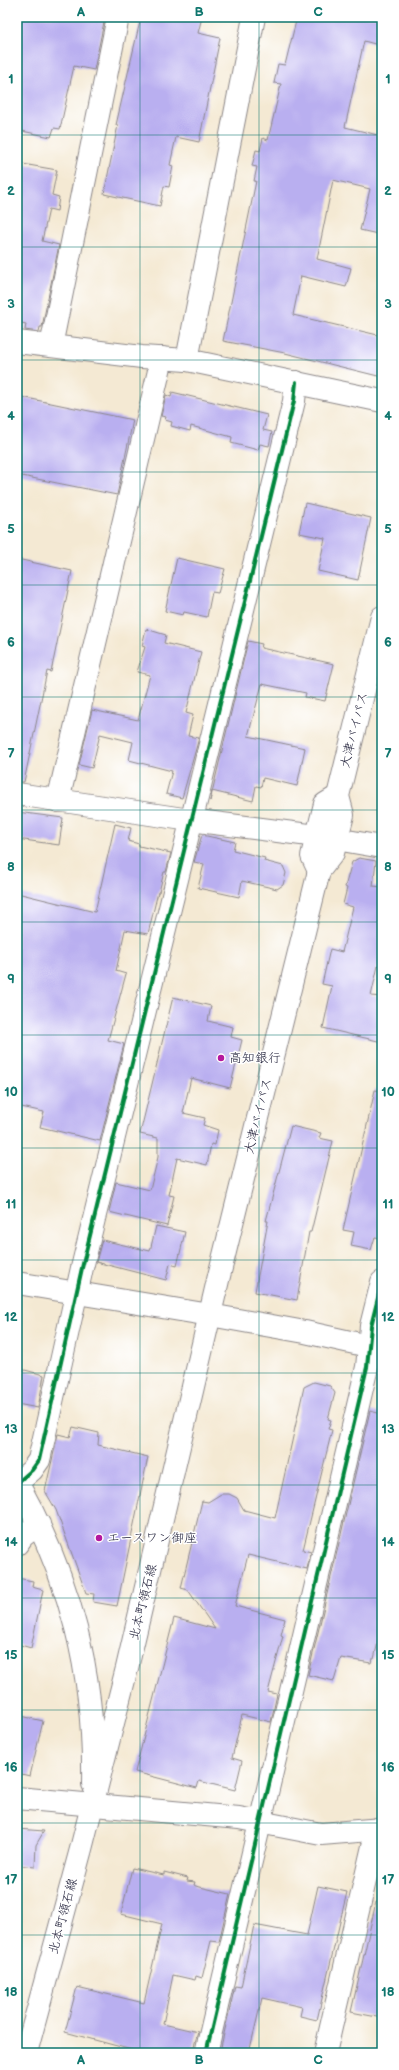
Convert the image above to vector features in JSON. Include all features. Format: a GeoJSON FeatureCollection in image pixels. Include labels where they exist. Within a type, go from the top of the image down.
{"type":"FeatureCollection","features":[{"type":"Feature","properties":{"kind":"street"},"geometry":{"type":"LineString","coordinates":[[51,346],[118,17]]}},
{"type":"Feature","properties":{"kind":"street"},"geometry":{"type":"LineString","coordinates":[[187,360],[254,17]]}},
{"type":"Feature","properties":{"kind":"street"},"geometry":{"type":"LineString","coordinates":[[17,342],[187,360],[382,401]]}},
{"type":"Feature","properties":{"kind":"street"},"geometry":{"type":"LineString","coordinates":[[58,801],[162,358]]}},
{"type":"Feature","properties":{"kind":"street"},"geometry":{"type":"LineString","coordinates":[[93,1804],[94,1753],[92,1714],[85,1666],[72,1613],[57,1568],[39,1524],[17,1482],[32,1470],[39,1460],[77,1293],[190,820],[294,401],[296,382]]}},
{"type":"Feature","properties":{"kind":"street","name":"大津バイパス"},"geometry":{"type":"LineString","coordinates":[[210,1315],[319,871],[312,856],[327,838],[325,804],[338,796],[382,617]]}},
{"type":"Feature","properties":{"kind":"street"},"geometry":{"type":"LineString","coordinates":[[17,794],[382,847]]}},
{"type":"Feature","properties":{"kind":"street"},"geometry":{"type":"LineString","coordinates":[[206,2053],[212,2009],[259,1822],[367,1366],[375,1348],[371,1326],[382,1282]]}},
{"type":"Feature","properties":{"kind":"street"},"geometry":{"type":"LineString","coordinates":[[17,1283],[210,1315],[375,1348]]}},
{"type":"Feature","properties":{"kind":"street","name":"北本町領石線"},"geometry":{"type":"LineString","coordinates":[[26,2053],[93,1804],[177,1460],[210,1315]]}},
{"type":"Feature","properties":{"kind":"street"},"geometry":{"type":"LineString","coordinates":[[17,1544],[27,1532],[39,1524]]}},
{"type":"Feature","properties":{"kind":"street"},"geometry":{"type":"LineString","coordinates":[[17,1798],[239,1818],[321,1834],[379,1829],[325,2053]]}},
{"type":"Feature","properties":{"kind":"building"},"geometry":{"type":"Polygon","coordinates":[[[17,17],[105,17],[94,70],[74,66],[60,129],[54,128],[51,137],[17,130],[17,17]]]}},
{"type":"Feature","properties":{"kind":"building"},"geometry":{"type":"Polygon","coordinates":[[[141,17],[202,17],[198,33],[220,38],[199,142],[176,137],[170,165],[173,166],[169,187],[164,186],[160,206],[104,194],[118,125],[116,125],[141,17]]]}},
{"type":"Feature","properties":{"kind":"building"},"geometry":{"type":"Polygon","coordinates":[[[297,17],[382,17],[382,46],[364,41],[345,127],[382,136],[382,235],[360,230],[370,189],[333,180],[317,259],[351,268],[346,287],[301,276],[293,315],[382,336],[382,377],[285,353],[223,341],[256,181],[254,181],[257,167],[252,166],[256,150],[260,151],[263,138],[268,140],[281,84],[274,83],[278,64],[285,65],[297,17]]]}},
{"type":"Feature","properties":{"kind":"building"},"geometry":{"type":"Polygon","coordinates":[[[17,163],[57,170],[52,195],[59,197],[57,211],[49,209],[42,241],[59,245],[42,327],[40,327],[39,332],[25,330],[26,324],[17,322],[17,163]]]}},
{"type":"Feature","properties":{"kind":"building"},"geometry":{"type":"Polygon","coordinates":[[[172,392],[267,415],[263,430],[272,432],[269,446],[260,444],[258,450],[231,443],[232,437],[191,426],[190,431],[171,426],[172,422],[165,420],[166,417],[161,416],[166,395],[171,397],[172,392]]]}},
{"type":"Feature","properties":{"kind":"building"},"geometry":{"type":"Polygon","coordinates":[[[17,396],[133,420],[117,495],[17,475],[17,396]]]}},
{"type":"Feature","properties":{"kind":"building"},"geometry":{"type":"Polygon","coordinates":[[[305,503],[371,518],[358,580],[318,571],[325,538],[299,533],[305,503]]]}},
{"type":"Feature","properties":{"kind":"building"},"geometry":{"type":"Polygon","coordinates":[[[177,558],[225,569],[218,593],[212,592],[207,617],[184,612],[183,615],[165,611],[177,558]]]}},
{"type":"Feature","properties":{"kind":"building"},"geometry":{"type":"Polygon","coordinates":[[[17,559],[72,571],[51,672],[47,671],[24,782],[17,782],[17,559]]]}},
{"type":"Feature","properties":{"kind":"building"},"geometry":{"type":"Polygon","coordinates":[[[146,629],[166,635],[164,643],[201,652],[186,713],[193,715],[188,736],[199,738],[182,798],[166,794],[172,771],[129,760],[133,742],[100,734],[92,768],[79,765],[92,710],[138,720],[150,675],[137,672],[145,647],[142,646],[146,629]]]}},
{"type":"Feature","properties":{"kind":"building"},"geometry":{"type":"Polygon","coordinates":[[[248,641],[262,644],[261,648],[334,664],[325,701],[305,697],[306,693],[262,684],[248,736],[305,748],[297,786],[263,778],[261,787],[256,786],[253,801],[212,791],[248,641]]]}},
{"type":"Feature","properties":{"kind":"building"},"geometry":{"type":"Polygon","coordinates":[[[17,812],[63,818],[59,845],[17,839],[17,812]]]}},
{"type":"Feature","properties":{"kind":"building"},"geometry":{"type":"Polygon","coordinates":[[[115,824],[131,828],[128,841],[139,844],[139,846],[171,853],[166,872],[164,872],[158,892],[148,934],[125,930],[116,971],[126,974],[108,1040],[124,1044],[100,1141],[40,1127],[44,1112],[17,1106],[17,893],[95,912],[115,824]]]}},
{"type":"Feature","properties":{"kind":"building"},"geometry":{"type":"Polygon","coordinates":[[[202,835],[235,842],[233,850],[265,858],[264,861],[283,866],[286,873],[283,885],[277,889],[242,881],[239,897],[198,888],[204,864],[194,862],[202,835]]]}},
{"type":"Feature","properties":{"kind":"building"},"geometry":{"type":"Polygon","coordinates":[[[359,858],[376,861],[373,886],[382,887],[382,957],[379,967],[378,966],[371,996],[382,997],[382,1042],[323,1028],[332,986],[322,984],[330,949],[342,952],[353,907],[343,904],[347,888],[345,887],[352,862],[359,858]]]}},
{"type":"Feature","properties":{"kind":"building"},"geometry":{"type":"Polygon","coordinates":[[[173,997],[211,1006],[208,1021],[233,1027],[231,1037],[242,1040],[230,1088],[191,1078],[183,1113],[205,1118],[203,1125],[218,1130],[215,1145],[211,1144],[207,1165],[177,1158],[169,1195],[174,1196],[167,1226],[109,1212],[116,1182],[150,1190],[158,1157],[158,1138],[140,1134],[173,997]]]}},
{"type":"Feature","properties":{"kind":"building"},"geometry":{"type":"Polygon","coordinates":[[[375,1090],[382,1091],[382,1238],[375,1237],[371,1250],[351,1246],[354,1232],[343,1230],[375,1090]]]}},
{"type":"Feature","properties":{"kind":"building"},"geometry":{"type":"Polygon","coordinates":[[[291,1126],[321,1133],[319,1138],[333,1141],[311,1232],[309,1232],[297,1300],[255,1292],[268,1221],[266,1221],[291,1126]]]}},
{"type":"Feature","properties":{"kind":"building"},"geometry":{"type":"Polygon","coordinates":[[[156,1226],[185,1232],[177,1266],[170,1264],[166,1280],[96,1262],[102,1240],[150,1251],[156,1226]]]}},
{"type":"Feature","properties":{"kind":"building"},"geometry":{"type":"Polygon","coordinates":[[[17,1368],[44,1375],[38,1408],[17,1404],[17,1368]]]}},
{"type":"Feature","properties":{"kind":"building"},"geometry":{"type":"Polygon","coordinates":[[[314,1382],[330,1386],[335,1393],[328,1419],[331,1420],[328,1429],[332,1430],[303,1550],[311,1552],[307,1569],[248,1555],[235,1606],[285,1619],[281,1635],[283,1636],[268,1692],[277,1694],[271,1722],[242,1715],[232,1758],[242,1761],[235,1790],[199,1781],[197,1788],[135,1772],[174,1618],[215,1629],[188,1590],[181,1588],[202,1501],[208,1502],[221,1494],[229,1494],[237,1498],[244,1510],[275,1518],[304,1387],[314,1382]]]}},
{"type":"Feature","properties":{"kind":"building"},"geometry":{"type":"Polygon","coordinates":[[[370,1411],[382,1414],[382,1625],[374,1659],[372,1659],[371,1663],[341,1658],[334,1681],[308,1675],[370,1411]]]}},
{"type":"Feature","properties":{"kind":"building","name":"エースワン御座"},"geometry":{"type":"Polygon","coordinates":[[[73,1427],[99,1433],[98,1445],[148,1457],[117,1606],[93,1602],[94,1594],[86,1593],[56,1510],[45,1491],[58,1434],[70,1437],[73,1427]]]}},
{"type":"Feature","properties":{"kind":"building"},"geometry":{"type":"Polygon","coordinates":[[[17,1578],[33,1581],[32,1587],[43,1590],[31,1648],[17,1644],[17,1578]]]}},
{"type":"Feature","properties":{"kind":"building"},"geometry":{"type":"Polygon","coordinates":[[[17,1715],[43,1721],[30,1776],[17,1773],[17,1715]]]}},
{"type":"Feature","properties":{"kind":"building"},"geometry":{"type":"Polygon","coordinates":[[[17,1829],[44,1831],[36,1845],[35,1867],[17,1865],[17,1829]]]}},
{"type":"Feature","properties":{"kind":"building"},"geometry":{"type":"Polygon","coordinates":[[[132,1868],[164,1875],[164,1872],[188,1878],[187,1881],[195,1882],[194,1885],[230,1894],[219,1942],[211,1941],[202,1978],[196,1976],[195,1980],[173,1975],[163,2024],[198,2032],[192,2053],[131,2053],[132,2050],[65,2032],[77,1987],[144,2003],[162,1924],[121,1914],[132,1868]]]}},
{"type":"Feature","properties":{"kind":"building"},"geometry":{"type":"Polygon","coordinates":[[[318,1886],[347,1892],[317,2020],[300,2016],[302,2007],[262,1998],[249,2053],[221,2047],[235,1986],[241,1987],[254,1925],[307,1935],[318,1886]]]}},
{"type":"Feature","properties":{"kind":"building"},"geometry":{"type":"Polygon","coordinates":[[[376,1902],[382,1903],[382,2018],[351,2012],[376,1902]]]}},
{"type":"Feature","properties":{"kind":"cycle path"},"geometry":{"type":"LineString","coordinates":[[17,1483],[32,1470],[39,1460],[82,1268],[294,401],[296,382]]}},
{"type":"Feature","properties":{"kind":"cycle path"},"geometry":{"type":"LineString","coordinates":[[206,2053],[367,1367],[371,1326],[382,1282]]}},
{"type":"Feature","properties":{"kind":"place","name":"高知銀行"},"geometry":{"type":"Point","coordinates":[221,1058]}},
{"type":"Feature","properties":{"kind":"place","name":"エースワン御座"},"geometry":{"type":"Point","coordinates":[99,1538]}}]}
